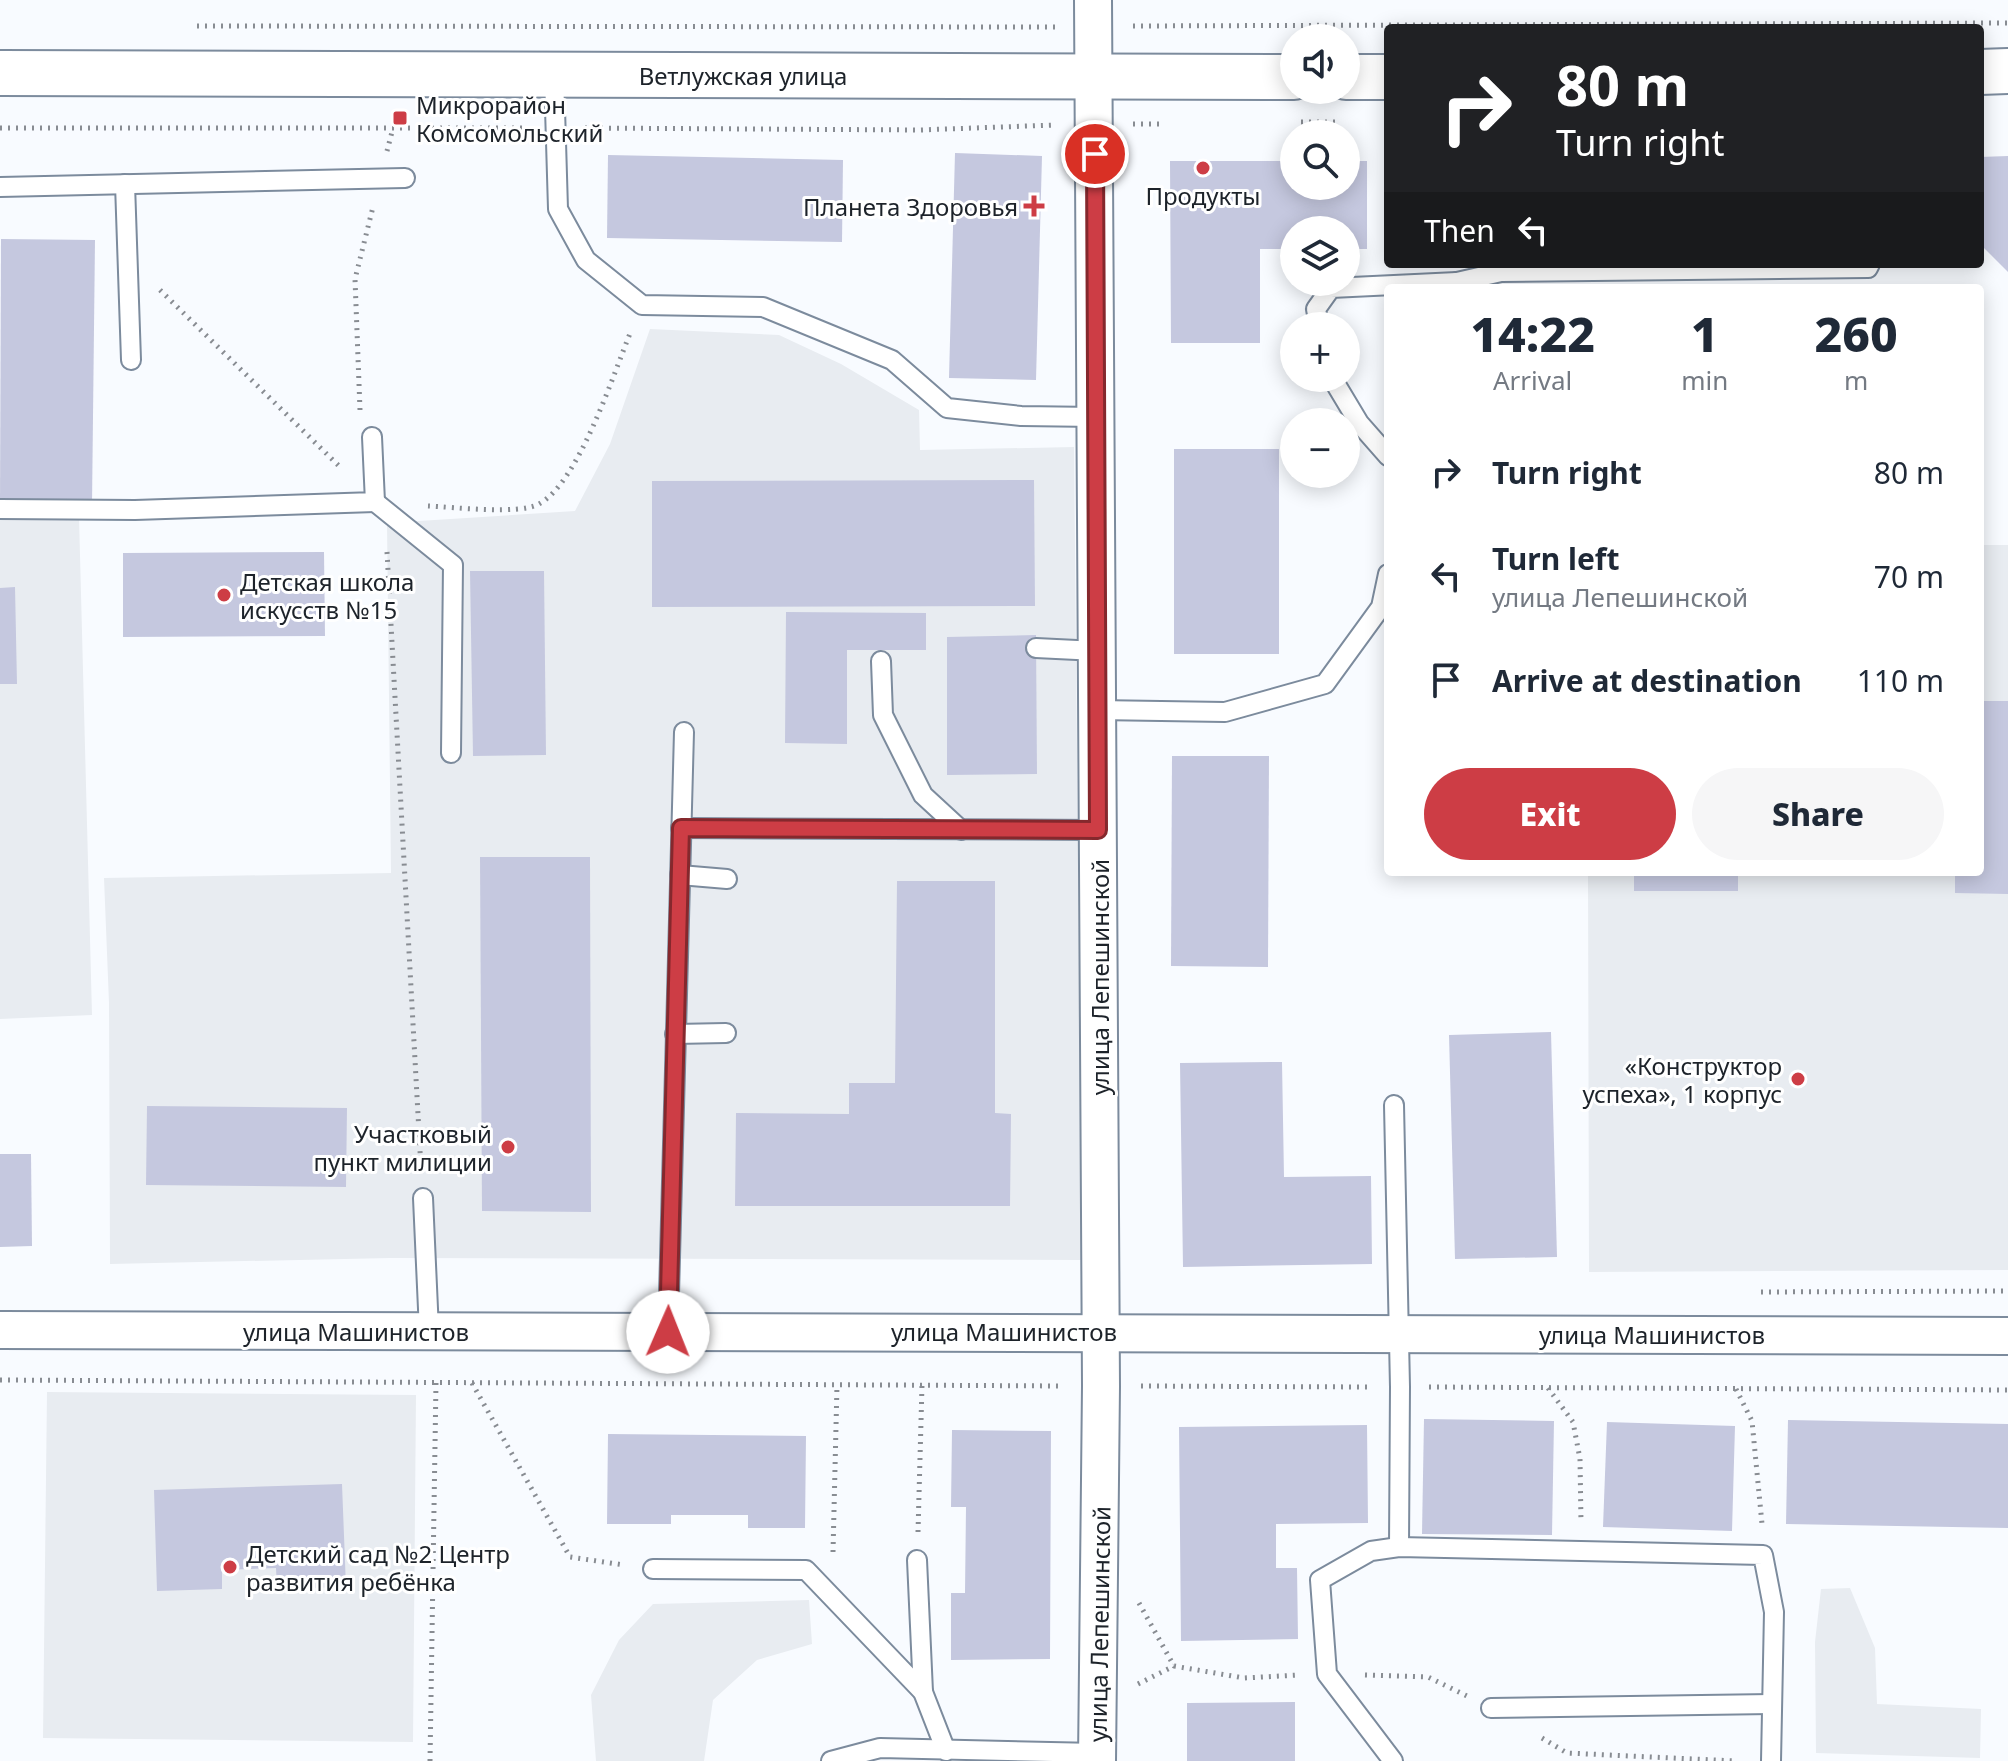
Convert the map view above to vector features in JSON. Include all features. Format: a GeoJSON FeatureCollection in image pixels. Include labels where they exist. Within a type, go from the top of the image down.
{"type":"FeatureCollection","features":[{"type":"Feature","properties":{"kind":"main road"},"geometry":{"type":"LineString","coordinates":[[1984,72],[2008,71]]}},
{"type":"Feature","properties":{"kind":"main road","name":"Ветлужская улица"},"geometry":{"type":"LineString","coordinates":[[0,73],[1280,77]]}},
{"type":"Feature","properties":{"kind":"main road"},"geometry":{"type":"LineString","coordinates":[[1360,77],[1384,77]]}},
{"type":"Feature","properties":{"kind":"street","name":"улица Лепешинской"},"geometry":{"type":"LineString","coordinates":[[1094,13],[1101,1386],[1097,1757]]}},
{"type":"Feature","properties":{"kind":"street","name":"улица Машинистов"},"geometry":{"type":"LineString","coordinates":[[0,1330],[2008,1336]]}},
{"type":"Feature","properties":{"kind":"lane"},"geometry":{"type":"LineString","coordinates":[[554,75],[558,209],[586,260],[642,305],[763,307],[892,360],[947,408],[1021,416],[1096,417]]}},
{"type":"Feature","properties":{"kind":"lane"},"geometry":{"type":"LineString","coordinates":[[0,187],[405,178]]}},
{"type":"Feature","properties":{"kind":"lane"},"geometry":{"type":"LineString","coordinates":[[125,184],[131,360]]}},
{"type":"Feature","properties":{"kind":"lane"},"geometry":{"type":"LineString","coordinates":[[1459,284],[1501,272],[1868,268]]}},
{"type":"Feature","properties":{"kind":"lane"},"geometry":{"type":"LineString","coordinates":[[1317,312],[1331,288],[1384,287]]}},
{"type":"Feature","properties":{"kind":"lane"},"geometry":{"type":"LineString","coordinates":[[1340,392],[1359,423],[1384,451]]}},
{"type":"Feature","properties":{"kind":"lane"},"geometry":{"type":"LineString","coordinates":[[372,437],[375,502]]}},
{"type":"Feature","properties":{"kind":"lane"},"geometry":{"type":"LineString","coordinates":[[0,509],[135,510],[375,502],[453,565],[451,753]]}},
{"type":"Feature","properties":{"kind":"lane"},"geometry":{"type":"LineString","coordinates":[[1097,710],[1225,712],[1325,684],[1381,607],[1384,593]]}},
{"type":"Feature","properties":{"kind":"lane"},"geometry":{"type":"LineString","coordinates":[[1036,648],[1097,651]]}},
{"type":"Feature","properties":{"kind":"lane"},"geometry":{"type":"LineString","coordinates":[[881,661],[883,715],[923,795],[961,830]]}},
{"type":"Feature","properties":{"kind":"lane"},"geometry":{"type":"LineString","coordinates":[[668,1332],[684,732]]}},
{"type":"Feature","properties":{"kind":"lane"},"geometry":{"type":"LineString","coordinates":[[681,828],[1098,830]]}},
{"type":"Feature","properties":{"kind":"lane"},"geometry":{"type":"LineString","coordinates":[[680,875],[727,879]]}},
{"type":"Feature","properties":{"kind":"lane"},"geometry":{"type":"LineString","coordinates":[[675,1034],[726,1033]]}},
{"type":"Feature","properties":{"kind":"lane"},"geometry":{"type":"LineString","coordinates":[[1394,1105],[1400,1387],[1399,1547]]}},
{"type":"Feature","properties":{"kind":"lane"},"geometry":{"type":"LineString","coordinates":[[423,1198],[429,1331]]}},
{"type":"Feature","properties":{"kind":"lane"},"geometry":{"type":"LineString","coordinates":[[1393,1761],[1327,1674],[1320,1580],[1371,1551],[1399,1547],[1763,1555],[1774,1612],[1771,1761]]}},
{"type":"Feature","properties":{"kind":"lane"},"geometry":{"type":"LineString","coordinates":[[917,1560],[923,1692],[946,1751]]}},
{"type":"Feature","properties":{"kind":"lane"},"geometry":{"type":"LineString","coordinates":[[653,1569],[806,1570],[923,1692]]}},
{"type":"Feature","properties":{"kind":"lane"},"geometry":{"type":"LineString","coordinates":[[1491,1708],[1772,1704]]}},
{"type":"Feature","properties":{"kind":"lane"},"geometry":{"type":"LineString","coordinates":[[831,1761],[880,1748],[1097,1757]]}},
{"type":"Feature","properties":{"kind":"path"},"geometry":{"type":"LineString","coordinates":[[190,26],[1094,13],[2008,23]]}},
{"type":"Feature","properties":{"kind":"path"},"geometry":{"type":"LineString","coordinates":[[0,128],[920,130],[1172,124]]}},
{"type":"Feature","properties":{"kind":"path"},"geometry":{"type":"LineString","coordinates":[[360,414],[355,279],[393,128]]}},
{"type":"Feature","properties":{"kind":"path"},"geometry":{"type":"LineString","coordinates":[[128,258],[375,502],[387,523],[388,592],[423,1198]]}},
{"type":"Feature","properties":{"kind":"path"},"geometry":{"type":"LineString","coordinates":[[375,502],[485,510],[538,505],[570,475],[642,305]]}},
{"type":"Feature","properties":{"kind":"path"},"geometry":{"type":"LineString","coordinates":[[0,1380],[2008,1390]]}},
{"type":"Feature","properties":{"kind":"path"},"geometry":{"type":"LineString","coordinates":[[430,1761],[436,1382]]}},
{"type":"Feature","properties":{"kind":"path"},"geometry":{"type":"LineString","coordinates":[[471,1383],[570,1557],[653,1569]]}},
{"type":"Feature","properties":{"kind":"path"},"geometry":{"type":"LineString","coordinates":[[832,1598],[837,1385]]}},
{"type":"Feature","properties":{"kind":"path"},"geometry":{"type":"LineString","coordinates":[[917,1560],[922,1385]]}},
{"type":"Feature","properties":{"kind":"path"},"geometry":{"type":"LineString","coordinates":[[1548,1388],[1573,1422],[1580,1459],[1580,1520],[1589,1551]]}},
{"type":"Feature","properties":{"kind":"path"},"geometry":{"type":"LineString","coordinates":[[1736,1389],[1752,1421],[1763,1555]]}},
{"type":"Feature","properties":{"kind":"path"},"geometry":{"type":"LineString","coordinates":[[1136,1598],[1174,1666],[1244,1678],[1327,1674],[1428,1677],[1491,1708],[1567,1753],[1735,1761]]}},
{"type":"Feature","properties":{"kind":"shaded area"},"geometry":{"type":"Polygon","coordinates":[[[650,329],[779,335],[841,364],[919,410],[920,450],[1074,447],[1082,1260],[390,1258],[110,1264],[109,1003],[104,878],[391,873],[387,523],[575,511],[610,444],[650,329]]]}},
{"type":"Feature","properties":{"kind":"shaded area"},"geometry":{"type":"Polygon","coordinates":[[[0,515],[79,517],[92,1015],[0,1019],[0,515]]]}},
{"type":"Feature","properties":{"kind":"shaded area","name":"«Конструктор успеха», 1 корпус"},"geometry":{"type":"Polygon","coordinates":[[[1984,545],[2008,545],[2008,1270],[1589,1272],[1588,876],[1984,876],[1984,545]]]}},
{"type":"Feature","properties":{"kind":"shaded area","name":"Детский сад №2 Центр развития ребёнка"},"geometry":{"type":"Polygon","coordinates":[[[47,1392],[416,1395],[413,1742],[43,1738],[47,1392]]]}},
{"type":"Feature","properties":{"kind":"shaded area"},"geometry":{"type":"Polygon","coordinates":[[[1850,1588],[1875,1648],[1877,1704],[1981,1709],[1980,1758],[1816,1753],[1815,1642],[1821,1589],[1850,1588]]]}},
{"type":"Feature","properties":{"kind":"shaded area"},"geometry":{"type":"Polygon","coordinates":[[[809,1600],[812,1644],[757,1660],[713,1700],[704,1761],[596,1761],[591,1695],[619,1640],[653,1604],[809,1600]]]}},
{"type":"Feature","properties":{"kind":"building"},"geometry":{"type":"Polygon","coordinates":[[[955,153],[1042,156],[1036,380],[949,378],[955,153]]]}},
{"type":"Feature","properties":{"kind":"building"},"geometry":{"type":"Polygon","coordinates":[[[608,155],[843,160],[842,242],[607,238],[608,155]]]}},
{"type":"Feature","properties":{"kind":"building"},"geometry":{"type":"Polygon","coordinates":[[[2008,156],[2008,272],[1984,248],[1984,157],[2008,156]]]}},
{"type":"Feature","properties":{"kind":"building"},"geometry":{"type":"Polygon","coordinates":[[[1170,161],[1280,161],[1280,200],[1360,200],[1360,161],[1367,161],[1367,249],[1360,249],[1360,216],[1280,216],[1280,249],[1260,249],[1260,343],[1171,343],[1170,161]]]}},
{"type":"Feature","properties":{"kind":"building"},"geometry":{"type":"Polygon","coordinates":[[[1,239],[95,240],[92,505],[0,504],[1,239]]]}},
{"type":"Feature","properties":{"kind":"building"},"geometry":{"type":"Polygon","coordinates":[[[1174,449],[1279,449],[1279,654],[1174,654],[1174,449]]]}},
{"type":"Feature","properties":{"kind":"building"},"geometry":{"type":"Polygon","coordinates":[[[1034,480],[1035,606],[652,607],[652,481],[1034,480]]]}},
{"type":"Feature","properties":{"kind":"building","name":"Детская школа искусств №15"},"geometry":{"type":"Polygon","coordinates":[[[324,552],[325,636],[123,637],[123,553],[324,552]]]}},
{"type":"Feature","properties":{"kind":"building"},"geometry":{"type":"Polygon","coordinates":[[[470,571],[544,571],[546,755],[473,756],[470,571]]]}},
{"type":"Feature","properties":{"kind":"building"},"geometry":{"type":"Polygon","coordinates":[[[15,587],[17,684],[0,684],[0,588],[15,587]]]}},
{"type":"Feature","properties":{"kind":"building"},"geometry":{"type":"Polygon","coordinates":[[[786,612],[926,613],[926,650],[847,650],[847,744],[785,743],[786,612]]]}},
{"type":"Feature","properties":{"kind":"building"},"geometry":{"type":"Polygon","coordinates":[[[1036,635],[1037,774],[947,775],[947,637],[1036,635]]]}},
{"type":"Feature","properties":{"kind":"building"},"geometry":{"type":"Polygon","coordinates":[[[1984,701],[2008,701],[2008,894],[1955,893],[1955,876],[1984,876],[1984,701]]]}},
{"type":"Feature","properties":{"kind":"building"},"geometry":{"type":"Polygon","coordinates":[[[1172,756],[1269,756],[1268,967],[1171,966],[1172,756]]]}},
{"type":"Feature","properties":{"kind":"building"},"geometry":{"type":"Polygon","coordinates":[[[480,857],[590,857],[591,1212],[482,1211],[480,857]]]}},
{"type":"Feature","properties":{"kind":"building"},"geometry":{"type":"Polygon","coordinates":[[[1634,876],[1738,876],[1738,891],[1634,891],[1634,876]]]}},
{"type":"Feature","properties":{"kind":"building"},"geometry":{"type":"Polygon","coordinates":[[[897,881],[995,881],[995,1113],[1011,1114],[1010,1206],[735,1206],[736,1113],[849,1114],[849,1083],[895,1083],[897,881]]]}},
{"type":"Feature","properties":{"kind":"building"},"geometry":{"type":"Polygon","coordinates":[[[1551,1032],[1557,1257],[1455,1259],[1449,1035],[1551,1032]]]}},
{"type":"Feature","properties":{"kind":"building"},"geometry":{"type":"Polygon","coordinates":[[[1282,1062],[1284,1177],[1371,1176],[1372,1264],[1183,1267],[1180,1063],[1282,1062]]]}},
{"type":"Feature","properties":{"kind":"building"},"geometry":{"type":"Polygon","coordinates":[[[147,1106],[347,1108],[346,1187],[146,1185],[147,1106]]]}},
{"type":"Feature","properties":{"kind":"building"},"geometry":{"type":"Polygon","coordinates":[[[0,1154],[31,1154],[32,1246],[0,1247],[0,1154]]]}},
{"type":"Feature","properties":{"kind":"building"},"geometry":{"type":"Polygon","coordinates":[[[1424,1419],[1554,1421],[1552,1535],[1422,1534],[1424,1419]]]}},
{"type":"Feature","properties":{"kind":"building"},"geometry":{"type":"Polygon","coordinates":[[[1788,1420],[2008,1424],[2008,1528],[1786,1524],[1788,1420]]]}},
{"type":"Feature","properties":{"kind":"building"},"geometry":{"type":"Polygon","coordinates":[[[1607,1422],[1735,1426],[1732,1531],[1603,1527],[1607,1422]]]}},
{"type":"Feature","properties":{"kind":"building"},"geometry":{"type":"Polygon","coordinates":[[[1367,1425],[1368,1523],[1276,1524],[1276,1568],[1297,1568],[1298,1639],[1181,1641],[1179,1427],[1367,1425]]]}},
{"type":"Feature","properties":{"kind":"building"},"geometry":{"type":"Polygon","coordinates":[[[952,1430],[1051,1431],[1050,1659],[951,1660],[951,1593],[965,1593],[966,1507],[951,1507],[952,1430]]]}},
{"type":"Feature","properties":{"kind":"building"},"geometry":{"type":"Polygon","coordinates":[[[608,1434],[806,1436],[805,1528],[748,1528],[748,1515],[671,1515],[671,1524],[607,1524],[608,1434]]]}},
{"type":"Feature","properties":{"kind":"building"},"geometry":{"type":"Polygon","coordinates":[[[342,1484],[346,1587],[277,1589],[276,1568],[222,1570],[222,1589],[157,1591],[154,1490],[342,1484]]]}},
{"type":"Feature","properties":{"kind":"building"},"geometry":{"type":"Polygon","coordinates":[[[1295,1702],[1295,1761],[1187,1761],[1187,1703],[1295,1702]]]}},
{"type":"Feature","properties":{"kind":"place","name":"Микрорайон Комсомольский"},"geometry":{"type":"Point","coordinates":[400,118]}},
{"type":"Feature","properties":{"kind":"place","name":"Продукты"},"geometry":{"type":"Point","coordinates":[1203,168]}},
{"type":"Feature","properties":{"kind":"place","name":"Планета Здоровья"},"geometry":{"type":"Point","coordinates":[1034,206]}},
{"type":"Feature","properties":{"kind":"place","name":"Детская школа искусств №15"},"geometry":{"type":"Point","coordinates":[224,595]}},
{"type":"Feature","properties":{"kind":"place","name":"«Конструктор успеха», 1 корпус"},"geometry":{"type":"Point","coordinates":[1798,1079]}},
{"type":"Feature","properties":{"kind":"place","name":"Участковый пункт милиции"},"geometry":{"type":"Point","coordinates":[508,1147]}},
{"type":"Feature","properties":{"kind":"place","name":"Детский сад №2 Центр развития ребёнка"},"geometry":{"type":"Point","coordinates":[230,1567]}},
{"type":"Feature","properties":{"kind":"route"},"geometry":{"type":"LineString","coordinates":[[668,1332],[681,828],[1098,830],[1095,154]]}}]}
